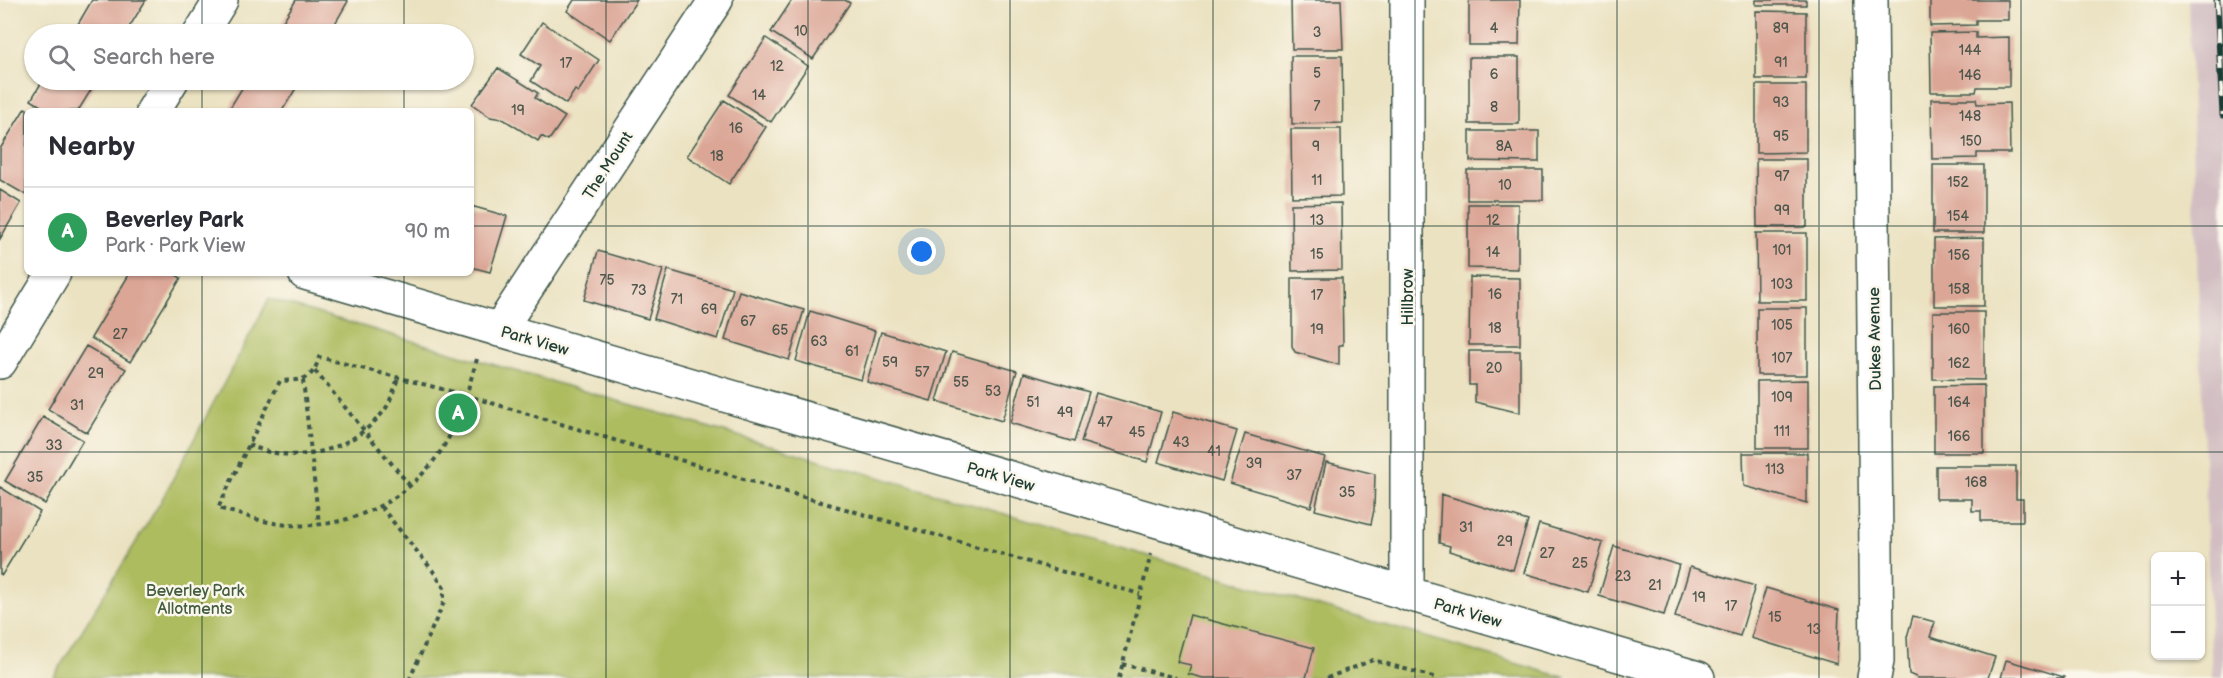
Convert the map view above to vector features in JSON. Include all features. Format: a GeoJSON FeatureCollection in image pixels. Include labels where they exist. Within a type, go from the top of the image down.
{"type":"FeatureCollection","features":[{"type":"Feature","properties":{"kind":"street"},"geometry":{"type":"LineString","coordinates":[[206,24],[221,0]]}},
{"type":"Feature","properties":{"kind":"street","name":"The Mount"},"geometry":{"type":"LineString","coordinates":[[494,328],[716,0]]}},
{"type":"Feature","properties":{"kind":"street","name":"Hillbrow"},"geometry":{"type":"LineString","coordinates":[[1407,0],[1407,594]]}},
{"type":"Feature","properties":{"kind":"street","name":"Dukes Avenue"},"geometry":{"type":"LineString","coordinates":[[1871,0],[1877,650],[1875,678]]}},
{"type":"Feature","properties":{"kind":"street"},"geometry":{"type":"LineString","coordinates":[[155,108],[166,90]]}},
{"type":"Feature","properties":{"kind":"street"},"geometry":{"type":"LineString","coordinates":[[0,362],[52,276]]}},
{"type":"Feature","properties":{"kind":"street","name":"Park View"},"geometry":{"type":"LineString","coordinates":[[315,276],[1698,678]]}},
{"type":"Feature","properties":{"kind":"path"},"geometry":{"type":"LineString","coordinates":[[494,328],[465,395],[450,436],[431,466],[411,487],[381,507],[355,516],[318,524],[283,524],[254,519],[218,508],[280,381],[303,380],[315,371],[319,357],[465,395],[783,491],[1140,594]]}},
{"type":"Feature","properties":{"kind":"path"},"geometry":{"type":"LineString","coordinates":[[315,371],[411,487]]}},
{"type":"Feature","properties":{"kind":"path"},"geometry":{"type":"LineString","coordinates":[[248,445],[276,454],[311,454],[341,445],[365,430],[386,407],[398,378]]}},
{"type":"Feature","properties":{"kind":"path"},"geometry":{"type":"LineString","coordinates":[[303,380],[318,524]]}},
{"type":"Feature","properties":{"kind":"path"},"geometry":{"type":"LineString","coordinates":[[381,507],[444,588],[444,602],[410,678]]}},
{"type":"Feature","properties":{"kind":"path"},"geometry":{"type":"LineString","coordinates":[[1119,678],[1160,522]]}},
{"type":"Feature","properties":{"kind":"path"},"geometry":{"type":"LineString","coordinates":[[1327,678],[1373,660],[1437,678]]}},
{"type":"Feature","properties":{"kind":"path"},"geometry":{"type":"LineString","coordinates":[[1122,664],[1176,678]]}},
{"type":"Feature","properties":{"kind":"shaded area"},"geometry":{"type":"Polygon","coordinates":[[[2188,0],[2223,0],[2223,678],[2212,678],[2188,0]]]}},
{"type":"Feature","properties":{"kind":"green space","name":"Beverley Park Allotments"},"geometry":{"type":"Polygon","coordinates":[[[269,299],[1566,678],[53,678],[160,503],[269,299]]]}},
{"type":"Feature","properties":{"kind":"building"},"geometry":{"type":"Polygon","coordinates":[[[92,0],[146,0],[131,24],[78,24],[92,0]]]}},
{"type":"Feature","properties":{"kind":"building"},"geometry":{"type":"Polygon","coordinates":[[[296,0],[348,1],[335,24],[281,24],[296,0]]]}},
{"type":"Feature","properties":{"kind":"building"},"geometry":{"type":"Polygon","coordinates":[[[574,0],[637,0],[610,40],[567,11],[574,0]]]}},
{"type":"Feature","properties":{"kind":"building"},"geometry":{"type":"Polygon","coordinates":[[[792,0],[845,0],[850,3],[813,59],[771,32],[792,0]]]}},
{"type":"Feature","properties":{"kind":"building"},"geometry":{"type":"Polygon","coordinates":[[[1291,0],[1341,0],[1343,49],[1292,49],[1291,0]]]}},
{"type":"Feature","properties":{"kind":"building"},"geometry":{"type":"Polygon","coordinates":[[[1469,0],[1520,0],[1519,45],[1469,45],[1469,0]]]}},
{"type":"Feature","properties":{"kind":"building"},"geometry":{"type":"Polygon","coordinates":[[[1756,0],[1806,0],[1806,5],[1756,5],[1756,0]]]}},
{"type":"Feature","properties":{"kind":"building"},"geometry":{"type":"Polygon","coordinates":[[[1930,0],[2008,0],[2008,20],[1976,20],[1976,25],[1930,26],[1930,0]]]}},
{"type":"Feature","properties":{"kind":"building"},"geometry":{"type":"Polygon","coordinates":[[[1756,11],[1806,12],[1806,79],[1756,79],[1756,11]]]}},
{"type":"Feature","properties":{"kind":"building"},"geometry":{"type":"Polygon","coordinates":[[[542,22],[599,60],[578,92],[575,90],[566,104],[531,81],[540,66],[521,54],[542,22]]]}},
{"type":"Feature","properties":{"kind":"building"},"geometry":{"type":"Polygon","coordinates":[[[1976,32],[1976,38],[2009,37],[2009,87],[1977,87],[1976,92],[1931,92],[1930,33],[1976,32]]]}},
{"type":"Feature","properties":{"kind":"building"},"geometry":{"type":"Polygon","coordinates":[[[766,38],[808,66],[771,122],[729,95],[766,38]]]}},
{"type":"Feature","properties":{"kind":"building"},"geometry":{"type":"Polygon","coordinates":[[[1291,56],[1342,56],[1343,123],[1292,124],[1291,56]]]}},
{"type":"Feature","properties":{"kind":"building"},"geometry":{"type":"Polygon","coordinates":[[[1469,57],[1519,57],[1519,124],[1469,124],[1469,57]]]}},
{"type":"Feature","properties":{"kind":"building"},"geometry":{"type":"Polygon","coordinates":[[[498,68],[538,93],[535,98],[565,117],[549,140],[541,136],[538,141],[503,119],[490,117],[472,104],[498,68]]]}},
{"type":"Feature","properties":{"kind":"building"},"geometry":{"type":"Polygon","coordinates":[[[1756,85],[1806,85],[1806,152],[1756,153],[1756,85]]]}},
{"type":"Feature","properties":{"kind":"building"},"geometry":{"type":"Polygon","coordinates":[[[37,90],[91,90],[80,108],[44,108],[31,100],[37,90]]]}},
{"type":"Feature","properties":{"kind":"building"},"geometry":{"type":"Polygon","coordinates":[[[241,90],[295,90],[284,108],[230,108],[241,90]]]}},
{"type":"Feature","properties":{"kind":"building"},"geometry":{"type":"Polygon","coordinates":[[[1931,99],[1976,99],[1977,104],[2009,103],[2010,153],[1977,153],[1977,158],[1932,159],[1931,99]]]}},
{"type":"Feature","properties":{"kind":"building"},"geometry":{"type":"Polygon","coordinates":[[[724,100],[766,127],[729,184],[687,156],[724,100]]]}},
{"type":"Feature","properties":{"kind":"building"},"geometry":{"type":"Polygon","coordinates":[[[24,110],[24,194],[0,180],[0,149],[24,110]]]}},
{"type":"Feature","properties":{"kind":"building"},"geometry":{"type":"Polygon","coordinates":[[[1291,129],[1341,129],[1342,196],[1292,197],[1291,129]]]}},
{"type":"Feature","properties":{"kind":"building"},"geometry":{"type":"Polygon","coordinates":[[[1470,131],[1539,131],[1539,162],[1470,161],[1470,131]]]}},
{"type":"Feature","properties":{"kind":"building"},"geometry":{"type":"Polygon","coordinates":[[[1756,159],[1807,159],[1807,227],[1757,227],[1756,159]]]}},
{"type":"Feature","properties":{"kind":"building"},"geometry":{"type":"Polygon","coordinates":[[[1933,165],[1984,165],[1984,233],[1933,233],[1933,165]]]}},
{"type":"Feature","properties":{"kind":"building"},"geometry":{"type":"Polygon","coordinates":[[[1467,170],[1543,170],[1543,200],[1467,200],[1467,170]]]}},
{"type":"Feature","properties":{"kind":"building"},"geometry":{"type":"Polygon","coordinates":[[[0,190],[21,203],[0,239],[0,190]]]}},
{"type":"Feature","properties":{"kind":"building"},"geometry":{"type":"Polygon","coordinates":[[[1341,203],[1342,270],[1292,271],[1291,204],[1341,203]]]}},
{"type":"Feature","properties":{"kind":"building"},"geometry":{"type":"Polygon","coordinates":[[[1468,204],[1518,204],[1518,269],[1468,268],[1468,204]]]}},
{"type":"Feature","properties":{"kind":"building"},"geometry":{"type":"Polygon","coordinates":[[[474,207],[507,216],[490,272],[474,268],[474,207]]]}},
{"type":"Feature","properties":{"kind":"building"},"geometry":{"type":"Polygon","coordinates":[[[1756,233],[1807,233],[1807,301],[1757,301],[1756,233]]]}},
{"type":"Feature","properties":{"kind":"building"},"geometry":{"type":"Polygon","coordinates":[[[1984,238],[1984,306],[1934,306],[1934,239],[1984,238]]]}},
{"type":"Feature","properties":{"kind":"building"},"geometry":{"type":"Polygon","coordinates":[[[598,251],[663,270],[648,319],[584,300],[598,251]]]}},
{"type":"Feature","properties":{"kind":"building"},"geometry":{"type":"Polygon","coordinates":[[[668,270],[733,289],[718,339],[654,319],[668,270]]]}},
{"type":"Feature","properties":{"kind":"building"},"geometry":{"type":"Polygon","coordinates":[[[128,276],[178,276],[181,278],[130,362],[91,338],[128,276]]]}},
{"type":"Feature","properties":{"kind":"building"},"geometry":{"type":"Polygon","coordinates":[[[1470,277],[1520,278],[1520,345],[1469,345],[1470,277]]]}},
{"type":"Feature","properties":{"kind":"building"},"geometry":{"type":"Polygon","coordinates":[[[1292,278],[1342,278],[1343,345],[1339,345],[1339,365],[1295,352],[1292,346],[1292,278]]]}},
{"type":"Feature","properties":{"kind":"building"},"geometry":{"type":"Polygon","coordinates":[[[739,291],[804,310],[789,360],[725,340],[739,291]]]}},
{"type":"Feature","properties":{"kind":"building"},"geometry":{"type":"Polygon","coordinates":[[[1757,308],[1807,308],[1807,375],[1757,375],[1757,308]]]}},
{"type":"Feature","properties":{"kind":"building"},"geometry":{"type":"Polygon","coordinates":[[[810,311],[875,331],[861,380],[796,361],[810,311]]]}},
{"type":"Feature","properties":{"kind":"building"},"geometry":{"type":"Polygon","coordinates":[[[1933,312],[1984,312],[1984,380],[1933,379],[1933,312]]]}},
{"type":"Feature","properties":{"kind":"building"},"geometry":{"type":"Polygon","coordinates":[[[881,332],[946,352],[931,401],[867,382],[881,332]]]}},
{"type":"Feature","properties":{"kind":"building"},"geometry":{"type":"Polygon","coordinates":[[[86,346],[126,369],[87,433],[48,409],[86,346]]]}},
{"type":"Feature","properties":{"kind":"building"},"geometry":{"type":"Polygon","coordinates":[[[1469,351],[1520,351],[1520,413],[1475,402],[1475,385],[1469,385],[1469,351]]]}},
{"type":"Feature","properties":{"kind":"building"},"geometry":{"type":"Polygon","coordinates":[[[952,352],[1017,371],[1002,421],[937,401],[952,352]]]}},
{"type":"Feature","properties":{"kind":"building"},"geometry":{"type":"Polygon","coordinates":[[[1024,373],[1089,392],[1074,442],[1010,423],[1024,373]]]}},
{"type":"Feature","properties":{"kind":"building"},"geometry":{"type":"Polygon","coordinates":[[[1808,380],[1808,448],[1757,448],[1757,381],[1808,380]]]}},
{"type":"Feature","properties":{"kind":"building"},"geometry":{"type":"Polygon","coordinates":[[[1984,385],[1984,453],[1934,453],[1934,386],[1984,385]]]}},
{"type":"Feature","properties":{"kind":"building"},"geometry":{"type":"Polygon","coordinates":[[[1096,393],[1161,412],[1147,462],[1081,442],[1096,393]]]}},
{"type":"Feature","properties":{"kind":"building"},"geometry":{"type":"Polygon","coordinates":[[[1173,412],[1237,431],[1222,481],[1158,462],[1173,412]]]}},
{"type":"Feature","properties":{"kind":"building"},"geometry":{"type":"Polygon","coordinates":[[[43,417],[83,440],[45,504],[5,481],[43,417]]]}},
{"type":"Feature","properties":{"kind":"building"},"geometry":{"type":"Polygon","coordinates":[[[1245,434],[1325,457],[1311,507],[1230,483],[1245,434]]]}},
{"type":"Feature","properties":{"kind":"building"},"geometry":{"type":"Polygon","coordinates":[[[1743,453],[1807,453],[1807,503],[1744,486],[1743,453]]]}},
{"type":"Feature","properties":{"kind":"building"},"geometry":{"type":"Polygon","coordinates":[[[1326,462],[1375,474],[1374,510],[1371,524],[1315,510],[1326,462]]]}},
{"type":"Feature","properties":{"kind":"building"},"geometry":{"type":"Polygon","coordinates":[[[1936,466],[2016,466],[2016,499],[2023,499],[2023,521],[1981,521],[1981,511],[1972,511],[1972,499],[1936,499],[1936,466]]]}},
{"type":"Feature","properties":{"kind":"building"},"geometry":{"type":"Polygon","coordinates":[[[0,487],[40,512],[2,575],[0,574],[0,487]]]}},
{"type":"Feature","properties":{"kind":"building"},"geometry":{"type":"Polygon","coordinates":[[[1441,494],[1528,521],[1513,570],[1449,551],[1450,546],[1439,543],[1441,494]]]}},
{"type":"Feature","properties":{"kind":"building"},"geometry":{"type":"Polygon","coordinates":[[[1539,524],[1603,543],[1588,592],[1524,573],[1539,524]]]}},
{"type":"Feature","properties":{"kind":"building"},"geometry":{"type":"Polygon","coordinates":[[[1614,546],[1679,565],[1664,615],[1599,596],[1614,546]]]}},
{"type":"Feature","properties":{"kind":"building"},"geometry":{"type":"Polygon","coordinates":[[[1690,567],[1755,586],[1740,636],[1675,617],[1690,567]]]}},
{"type":"Feature","properties":{"kind":"building"},"geometry":{"type":"Polygon","coordinates":[[[1766,588],[1839,610],[1837,664],[1751,638],[1766,588]]]}},
{"type":"Feature","properties":{"kind":"building"},"geometry":{"type":"Polygon","coordinates":[[[1190,615],[1314,648],[1306,678],[1203,678],[1188,674],[1191,665],[1177,662],[1190,615]]]}},
{"type":"Feature","properties":{"kind":"building"},"geometry":{"type":"Polygon","coordinates":[[[1913,616],[1935,622],[1930,637],[1995,657],[1988,678],[1918,678],[1909,674],[1907,637],[1913,616]]]}},
{"type":"Feature","properties":{"kind":"building"},"geometry":{"type":"Polygon","coordinates":[[[2006,660],[2064,677],[2064,678],[2001,678],[2006,660]]]}},
{"type":"Feature","properties":{"kind":"railway"},"geometry":{"type":"LineString","coordinates":[[2217,0],[2223,115]]}},
{"type":"Feature","properties":{"kind":"place","name":"Beverley Park"},"geometry":{"type":"Point","coordinates":[458,413]}}]}
